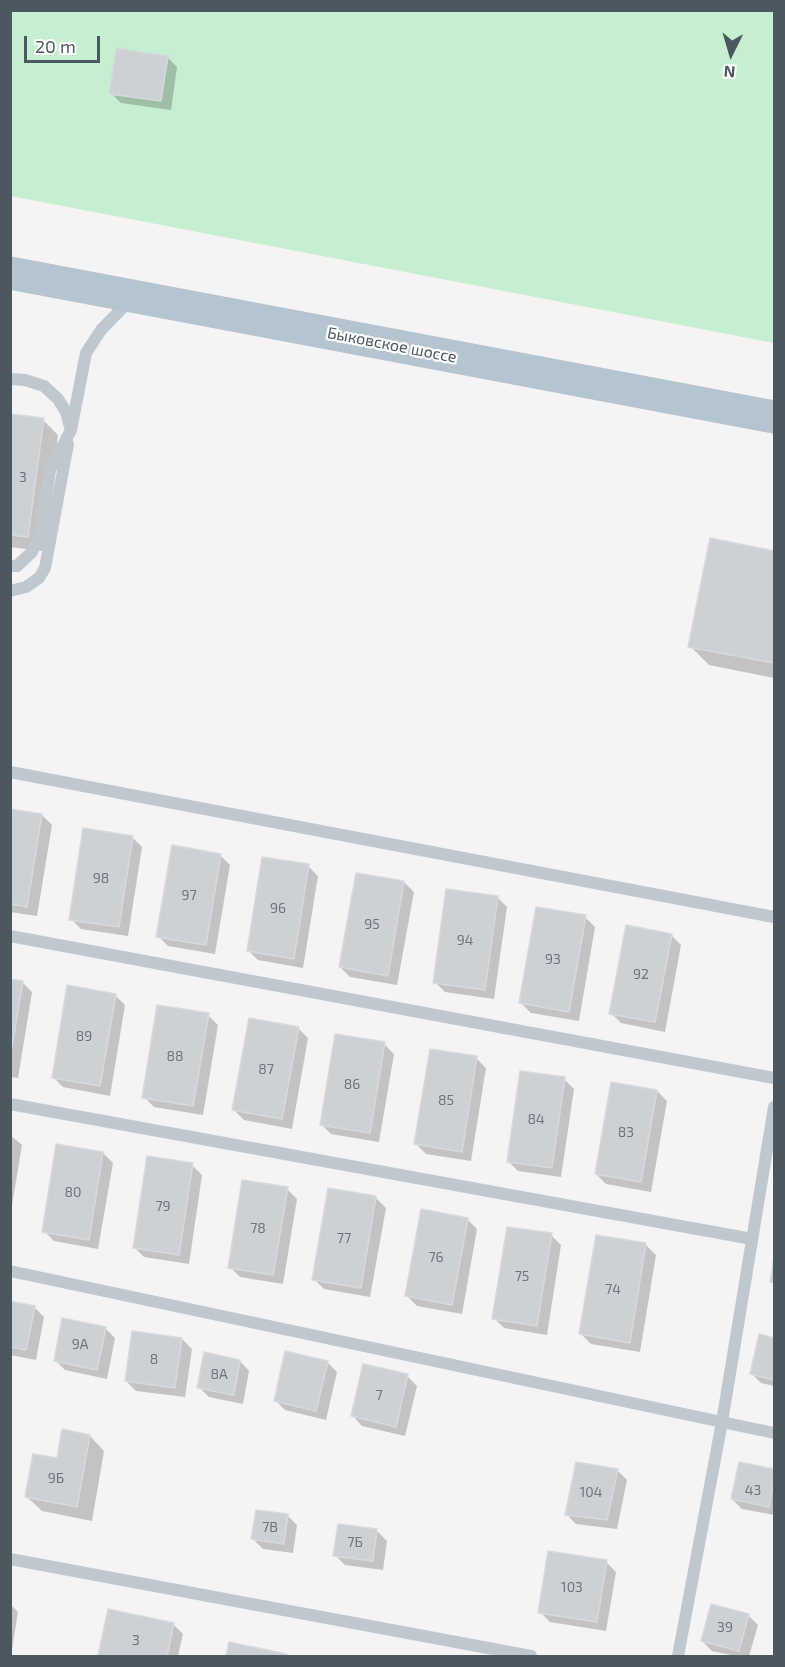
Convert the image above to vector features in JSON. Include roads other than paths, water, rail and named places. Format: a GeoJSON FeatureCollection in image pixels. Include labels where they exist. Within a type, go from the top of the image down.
{"type":"FeatureCollection","features":[{"type":"Feature","properties":{"kind":"main road","name":"Быковское шоссе"},"geometry":{"type":"LineString","coordinates":[[10,273],[774,417]]}},
{"type":"Feature","properties":{"kind":"lane"},"geometry":{"type":"LineString","coordinates":[[10,591],[26,587],[39,578],[45,568],[86,352],[101,330],[134,296]]}},
{"type":"Feature","properties":{"kind":"lane"},"geometry":{"type":"LineString","coordinates":[[10,379],[24,380],[44,386],[62,405],[71,430],[50,470],[40,531],[32,552],[16,566],[10,566]]}},
{"type":"Feature","properties":{"kind":"lane"},"geometry":{"type":"LineString","coordinates":[[10,772],[774,917]]}},
{"type":"Feature","properties":{"kind":"lane"},"geometry":{"type":"LineString","coordinates":[[10,936],[774,1078]]}},
{"type":"Feature","properties":{"kind":"lane"},"geometry":{"type":"LineString","coordinates":[[10,1104],[752,1239]]}},
{"type":"Feature","properties":{"kind":"lane"},"geometry":{"type":"LineString","coordinates":[[678,1656],[722,1422],[774,1107]]}},
{"type":"Feature","properties":{"kind":"lane"},"geometry":{"type":"LineString","coordinates":[[10,1271],[774,1433]]}},
{"type":"Feature","properties":{"kind":"lane"},"geometry":{"type":"LineString","coordinates":[[10,1559],[531,1656]]}}]}
